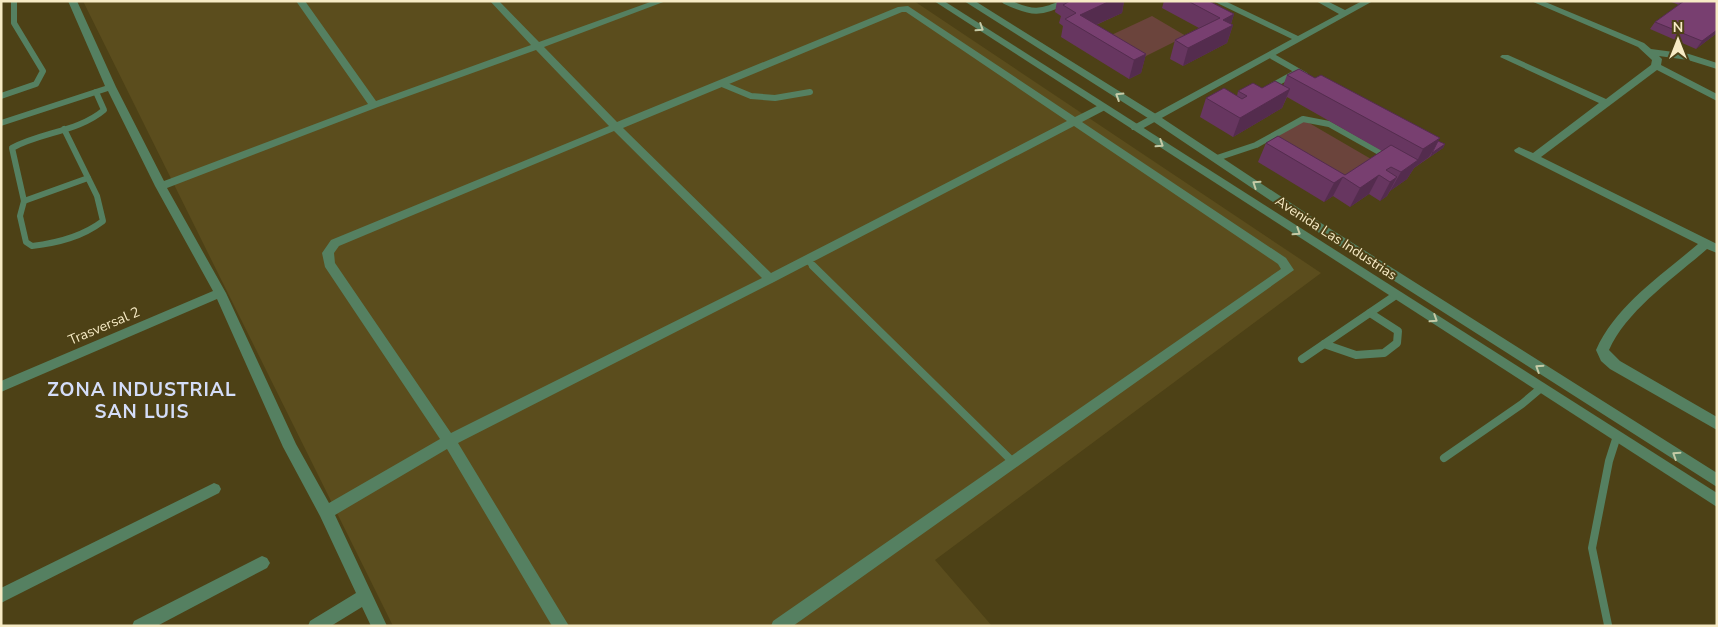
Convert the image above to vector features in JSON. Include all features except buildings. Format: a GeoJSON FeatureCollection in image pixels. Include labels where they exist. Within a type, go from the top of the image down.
{"type":"FeatureCollection","features":[{"type":"Feature","properties":{"kind":"street"},"geometry":{"type":"LineString","coordinates":[[72,1],[111,87],[161,186],[220,293],[290,447],[326,512],[379,626]]}},
{"type":"Feature","properties":{"kind":"street"},"geometry":{"type":"LineString","coordinates":[[300,1],[374,105]]}},
{"type":"Feature","properties":{"kind":"street"},"geometry":{"type":"LineString","coordinates":[[494,1],[617,128],[770,279]]}},
{"type":"Feature","properties":{"kind":"street"},"geometry":{"type":"LineString","coordinates":[[161,186],[374,105],[662,1]]}},
{"type":"Feature","properties":{"kind":"street","name":"Avenida Las Industrias"},"geometry":{"type":"LineString","coordinates":[[938,1],[1717,500]]}},
{"type":"Feature","properties":{"kind":"street","name":"Avenida Las Industrias"},"geometry":{"type":"LineString","coordinates":[[968,1],[1155,118],[1317,226],[1717,482]]}},
{"type":"Feature","properties":{"kind":"street"},"geometry":{"type":"LineString","coordinates":[[1217,1],[1298,40]]}},
{"type":"Feature","properties":{"kind":"street"},"geometry":{"type":"LineString","coordinates":[[1320,1],[1346,14]]}},
{"type":"Feature","properties":{"kind":"street"},"geometry":{"type":"LineString","coordinates":[[1136,128],[1369,1]]}},
{"type":"Feature","properties":{"kind":"street"},"geometry":{"type":"LineString","coordinates":[[1534,157],[1656,66],[1657,59],[1641,45],[1535,1]]}},
{"type":"Feature","properties":{"kind":"street"},"geometry":{"type":"LineString","coordinates":[[561,626],[449,441],[329,264],[328,253],[335,243],[901,9],[908,9],[1282,261],[1288,270],[1012,461],[779,626]]}},
{"type":"Feature","properties":{"kind":"street"},"geometry":{"type":"LineString","coordinates":[[1651,52],[1689,57],[1717,66]]}},
{"type":"Feature","properties":{"kind":"street"},"geometry":{"type":"LineString","coordinates":[[1505,57],[1607,103]]}},
{"type":"Feature","properties":{"kind":"street"},"geometry":{"type":"LineString","coordinates":[[1656,66],[1717,98]]}},
{"type":"Feature","properties":{"kind":"street"},"geometry":{"type":"LineString","coordinates":[[1,123],[111,87]]}},
{"type":"Feature","properties":{"kind":"street"},"geometry":{"type":"LineString","coordinates":[[326,512],[449,441],[770,279],[1104,107]]}},
{"type":"Feature","properties":{"kind":"street"},"geometry":{"type":"LineString","coordinates":[[1520,150],[1712,247],[1637,304],[1608,338],[1602,350],[1606,358],[1615,366],[1717,424]]}},
{"type":"Feature","properties":{"kind":"street","name":"Trasversal 2"},"geometry":{"type":"LineString","coordinates":[[1,387],[220,293]]}},
{"type":"Feature","properties":{"kind":"street"},"geometry":{"type":"LineString","coordinates":[[1,596],[214,489]]}},
{"type":"Feature","properties":{"kind":"street"},"geometry":{"type":"LineString","coordinates":[[140,626],[262,563]]}},
{"type":"Feature","properties":{"kind":"street"},"geometry":{"type":"LineString","coordinates":[[316,626],[365,596]]}},
{"type":"Feature","properties":{"kind":"lane"},"geometry":{"type":"LineString","coordinates":[[1,96],[36,84],[43,71],[14,23],[14,1]]}},
{"type":"Feature","properties":{"kind":"lane"},"geometry":{"type":"LineString","coordinates":[[1005,1],[1026,12],[1038,13],[1068,1]]}},
{"type":"Feature","properties":{"kind":"lane"},"geometry":{"type":"LineString","coordinates":[[1270,55],[1315,80]]}},
{"type":"Feature","properties":{"kind":"lane"},"geometry":{"type":"LineString","coordinates":[[1264,90],[1299,71]]}},
{"type":"Feature","properties":{"kind":"lane"},"geometry":{"type":"LineString","coordinates":[[722,84],[751,96],[775,98],[810,92]]}},
{"type":"Feature","properties":{"kind":"lane"},"geometry":{"type":"LineString","coordinates":[[64,129],[97,196],[103,221],[82,236],[50,244],[32,246],[26,242],[20,216],[24,201],[12,148],[23,142],[64,129],[101,113],[104,110],[96,92]]}},
{"type":"Feature","properties":{"kind":"lane"},"geometry":{"type":"LineString","coordinates":[[1217,158],[1256,145],[1303,119],[1329,124],[1379,152]]}},
{"type":"Feature","properties":{"kind":"lane"},"geometry":{"type":"LineString","coordinates":[[24,201],[88,178]]}},
{"type":"Feature","properties":{"kind":"lane"},"geometry":{"type":"LineString","coordinates":[[807,260],[1012,461]]}},
{"type":"Feature","properties":{"kind":"lane"},"geometry":{"type":"LineString","coordinates":[[1302,359],[1396,295]]}},
{"type":"Feature","properties":{"kind":"lane"},"geometry":{"type":"LineString","coordinates":[[1324,344],[1356,355],[1384,353],[1397,343],[1398,331],[1370,313]]}},
{"type":"Feature","properties":{"kind":"lane"},"geometry":{"type":"LineString","coordinates":[[1444,458],[1522,404],[1541,388]]}},
{"type":"Feature","properties":{"kind":"lane"},"geometry":{"type":"LineString","coordinates":[[1608,626],[1592,548],[1608,460],[1617,436]]}},
{"type":"Feature","properties":{"kind":"shaded area"},"geometry":{"type":"Polygon","coordinates":[[[83,1],[914,1],[1321,273],[935,560],[992,626],[393,626],[83,1]]]}},
{"type":"Feature","properties":{"kind":"shaded area"},"geometry":{"type":"Polygon","coordinates":[[[1152,16],[1186,36],[1140,59],[1105,38],[1152,16]]]}},
{"type":"Feature","properties":{"kind":"shaded area"},"geometry":{"type":"Polygon","coordinates":[[[1304,120],[1371,159],[1344,176],[1277,136],[1304,120]]]}},
{"type":"Feature","properties":{"kind":"district","name":"ZONA INDUSTRIAL SAN LUIS"},"geometry":{"type":"Point","coordinates":[142,401]}}]}
